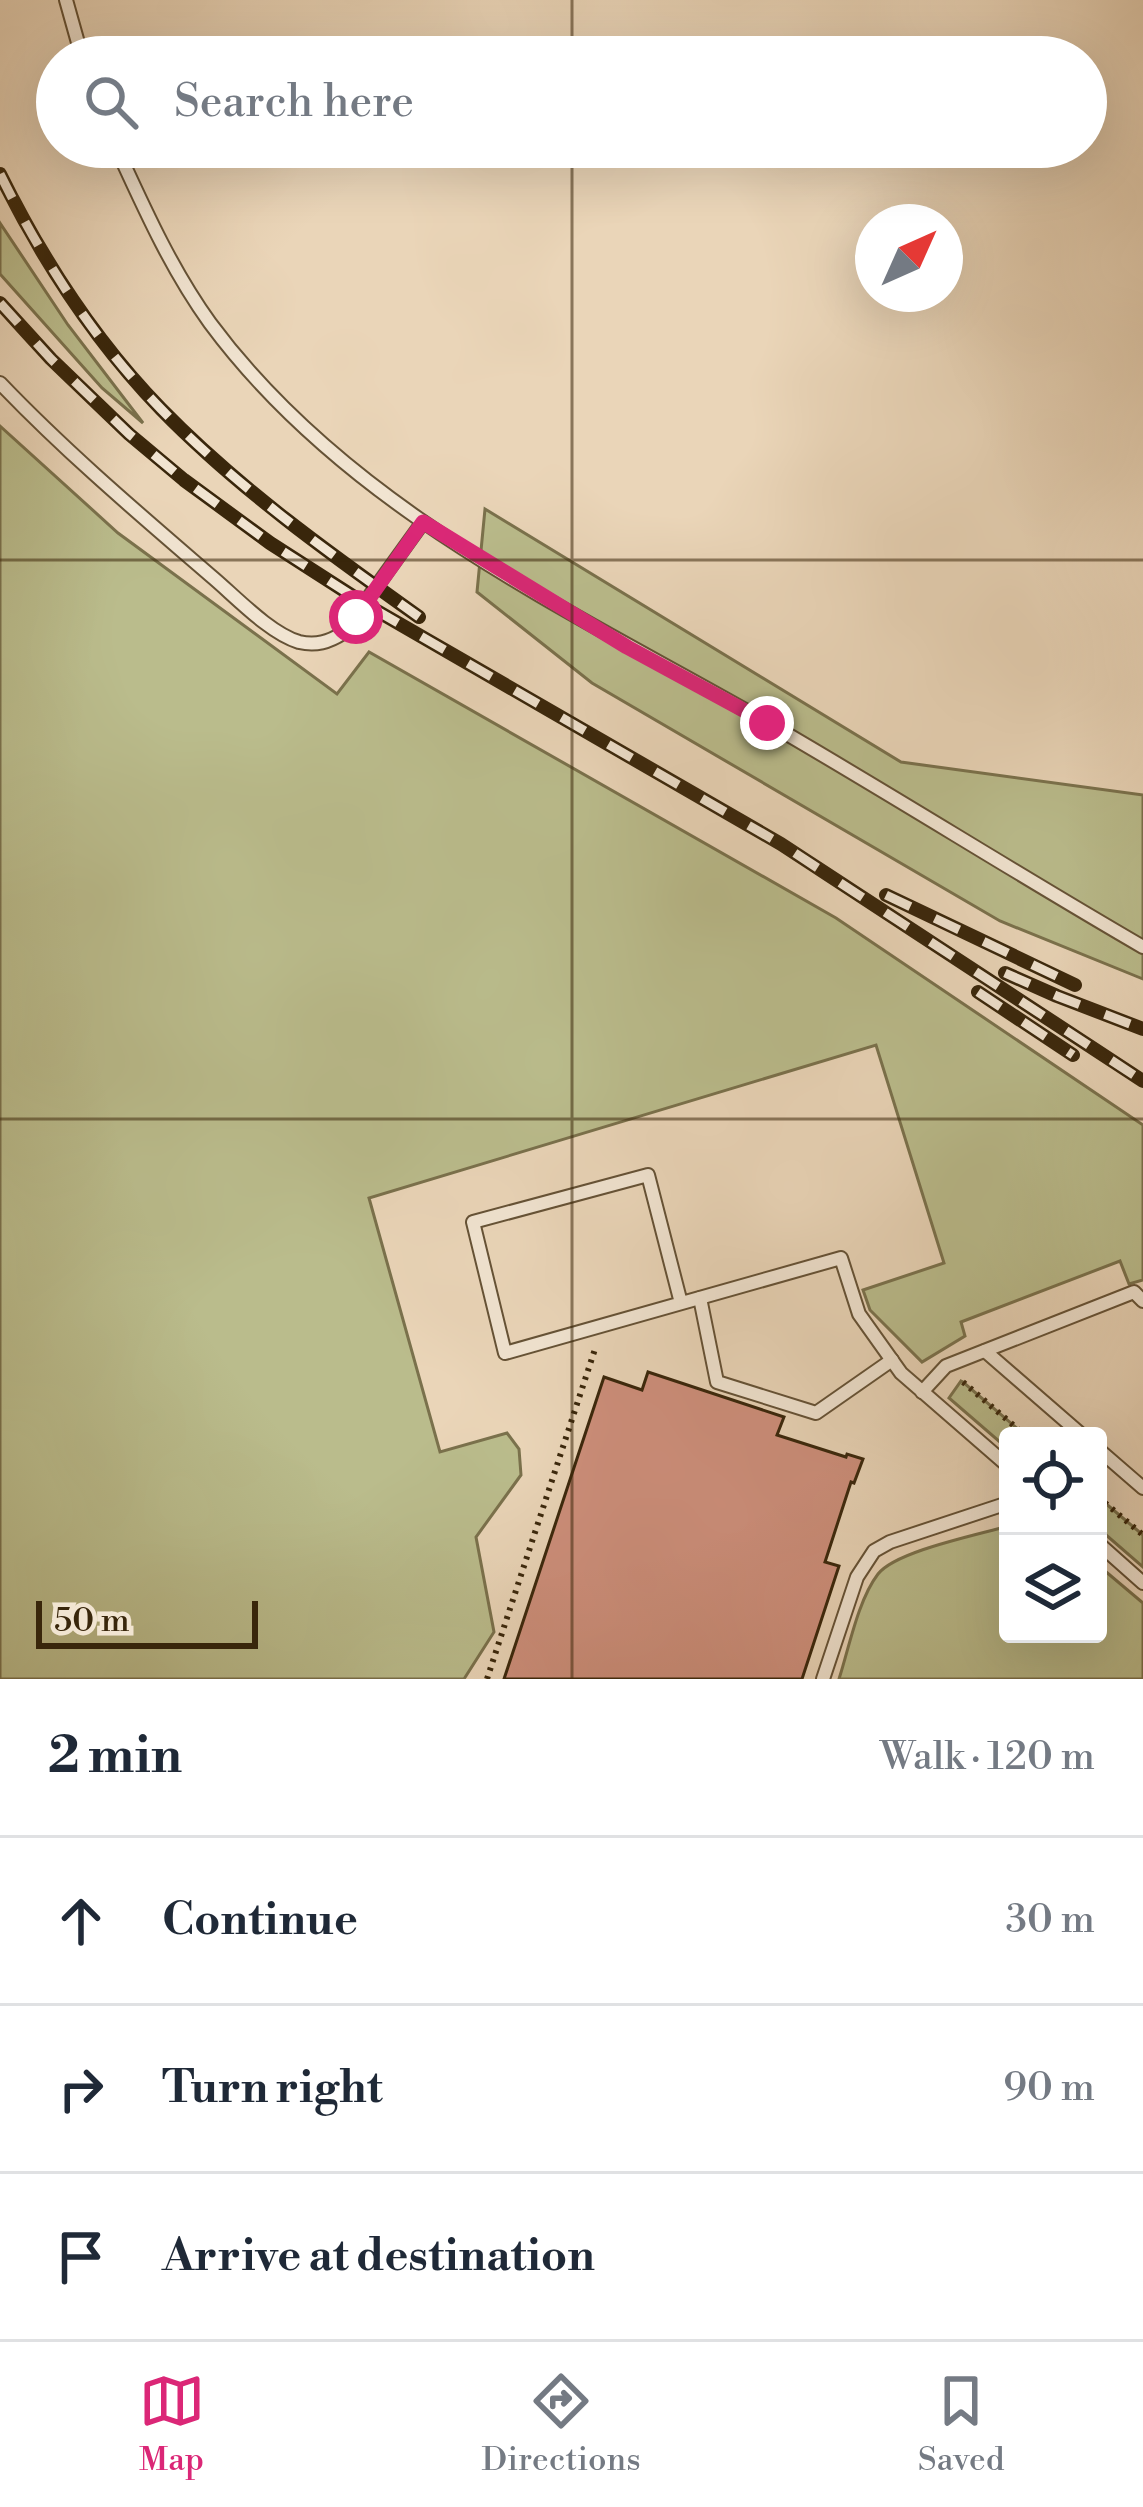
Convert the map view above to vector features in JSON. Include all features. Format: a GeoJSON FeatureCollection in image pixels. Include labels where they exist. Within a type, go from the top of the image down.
{"type":"FeatureCollection","features":[{"type":"Feature","properties":{"kind":"lane"},"geometry":{"type":"LineString","coordinates":[[66,0],[76,36]]}},
{"type":"Feature","properties":{"kind":"lane"},"geometry":{"type":"LineString","coordinates":[[126,168],[194,300],[233,352],[340,459],[423,522],[627,647],[767,723],[1143,947]]}},
{"type":"Feature","properties":{"kind":"lane"},"geometry":{"type":"LineString","coordinates":[[0,383],[97,478],[272,627],[302,643],[326,642],[343,633],[423,522]]}},
{"type":"Feature","properties":{"kind":"lane"},"geometry":{"type":"LineString","coordinates":[[681,1303],[648,1175],[473,1222],[505,1353],[841,1258],[860,1314],[901,1373],[999,1458]]}},
{"type":"Feature","properties":{"kind":"lane"},"geometry":{"type":"LineString","coordinates":[[922,1392],[946,1366],[1133,1292],[1143,1301]]}},
{"type":"Feature","properties":{"kind":"lane"},"geometry":{"type":"LineString","coordinates":[[700,1298],[717,1382],[816,1413],[892,1360]]}},
{"type":"Feature","properties":{"kind":"lane"},"geometry":{"type":"LineString","coordinates":[[986,1351],[1074,1427]]}},
{"type":"Feature","properties":{"kind":"lane"},"geometry":{"type":"LineString","coordinates":[[1107,1457],[1143,1488]]}},
{"type":"Feature","properties":{"kind":"lane"},"geometry":{"type":"LineString","coordinates":[[824,1679],[857,1577],[874,1551],[999,1505]]}},
{"type":"Feature","properties":{"kind":"lane"},"geometry":{"type":"LineString","coordinates":[[1107,1552],[1143,1582]]}},
{"type":"Feature","properties":{"kind":"path"},"geometry":{"type":"LineString","coordinates":[[487,1679],[603,1325]]}},
{"type":"Feature","properties":{"kind":"path"},"geometry":{"type":"LineString","coordinates":[[946,1366],[1016,1427]]}},
{"type":"Feature","properties":{"kind":"path"},"geometry":{"type":"LineString","coordinates":[[1107,1505],[1143,1535]]}},
{"type":"Feature","properties":{"kind":"green space"},"geometry":{"type":"Polygon","coordinates":[[[0,223],[68,325],[143,423],[102,388],[0,274],[0,223]]]}},
{"type":"Feature","properties":{"kind":"green space"},"geometry":{"type":"Polygon","coordinates":[[[0,426],[118,533],[337,694],[369,652],[836,918],[1143,1125],[1143,1280],[1129,1284],[1120,1261],[961,1322],[965,1336],[922,1362],[870,1310],[863,1290],[944,1263],[876,1045],[369,1198],[440,1452],[507,1433],[519,1449],[521,1475],[476,1537],[494,1632],[464,1679],[0,1679],[0,426]]]}},
{"type":"Feature","properties":{"kind":"green space"},"geometry":{"type":"Polygon","coordinates":[[[485,509],[901,762],[1143,795],[1143,979],[1000,921],[592,683],[477,592],[485,509]]]}},
{"type":"Feature","properties":{"kind":"green space"},"geometry":{"type":"Polygon","coordinates":[[[961,1381],[1015,1427],[999,1427],[999,1441],[949,1398],[961,1381]]]}},
{"type":"Feature","properties":{"kind":"green space"},"geometry":{"type":"Polygon","coordinates":[[[1107,1505],[1143,1535],[1143,1567],[1107,1536],[1107,1505]]]}},
{"type":"Feature","properties":{"kind":"green space"},"geometry":{"type":"Polygon","coordinates":[[[999,1528],[999,1643],[1107,1643],[1107,1573],[1143,1603],[1143,1679],[839,1679],[860,1610],[878,1574],[902,1558],[999,1528]]]}},
{"type":"Feature","properties":{"kind":"building"},"geometry":{"type":"Polygon","coordinates":[[[648,1372],[784,1417],[777,1435],[863,1459],[825,1562],[839,1566],[802,1679],[504,1679],[604,1377],[642,1390],[648,1372]]]}},
{"type":"Feature","properties":{"kind":"railway"},"geometry":{"type":"LineString","coordinates":[[0,174],[71,298],[161,409],[253,493],[419,617]]}},
{"type":"Feature","properties":{"kind":"railway"},"geometry":{"type":"LineString","coordinates":[[0,303],[129,434],[270,543],[365,604],[781,844],[1143,1081]]}},
{"type":"Feature","properties":{"kind":"railway"},"geometry":{"type":"LineString","coordinates":[[886,895],[1075,985]]}},
{"type":"Feature","properties":{"kind":"railway"},"geometry":{"type":"LineString","coordinates":[[1005,973],[1143,1029]]}},
{"type":"Feature","properties":{"kind":"railway"},"geometry":{"type":"LineString","coordinates":[[978,992],[1073,1055]]}},
{"type":"Feature","properties":{"kind":"route"},"geometry":{"type":"LineString","coordinates":[[356,617],[423,522],[627,647],[767,723]]}}]}
